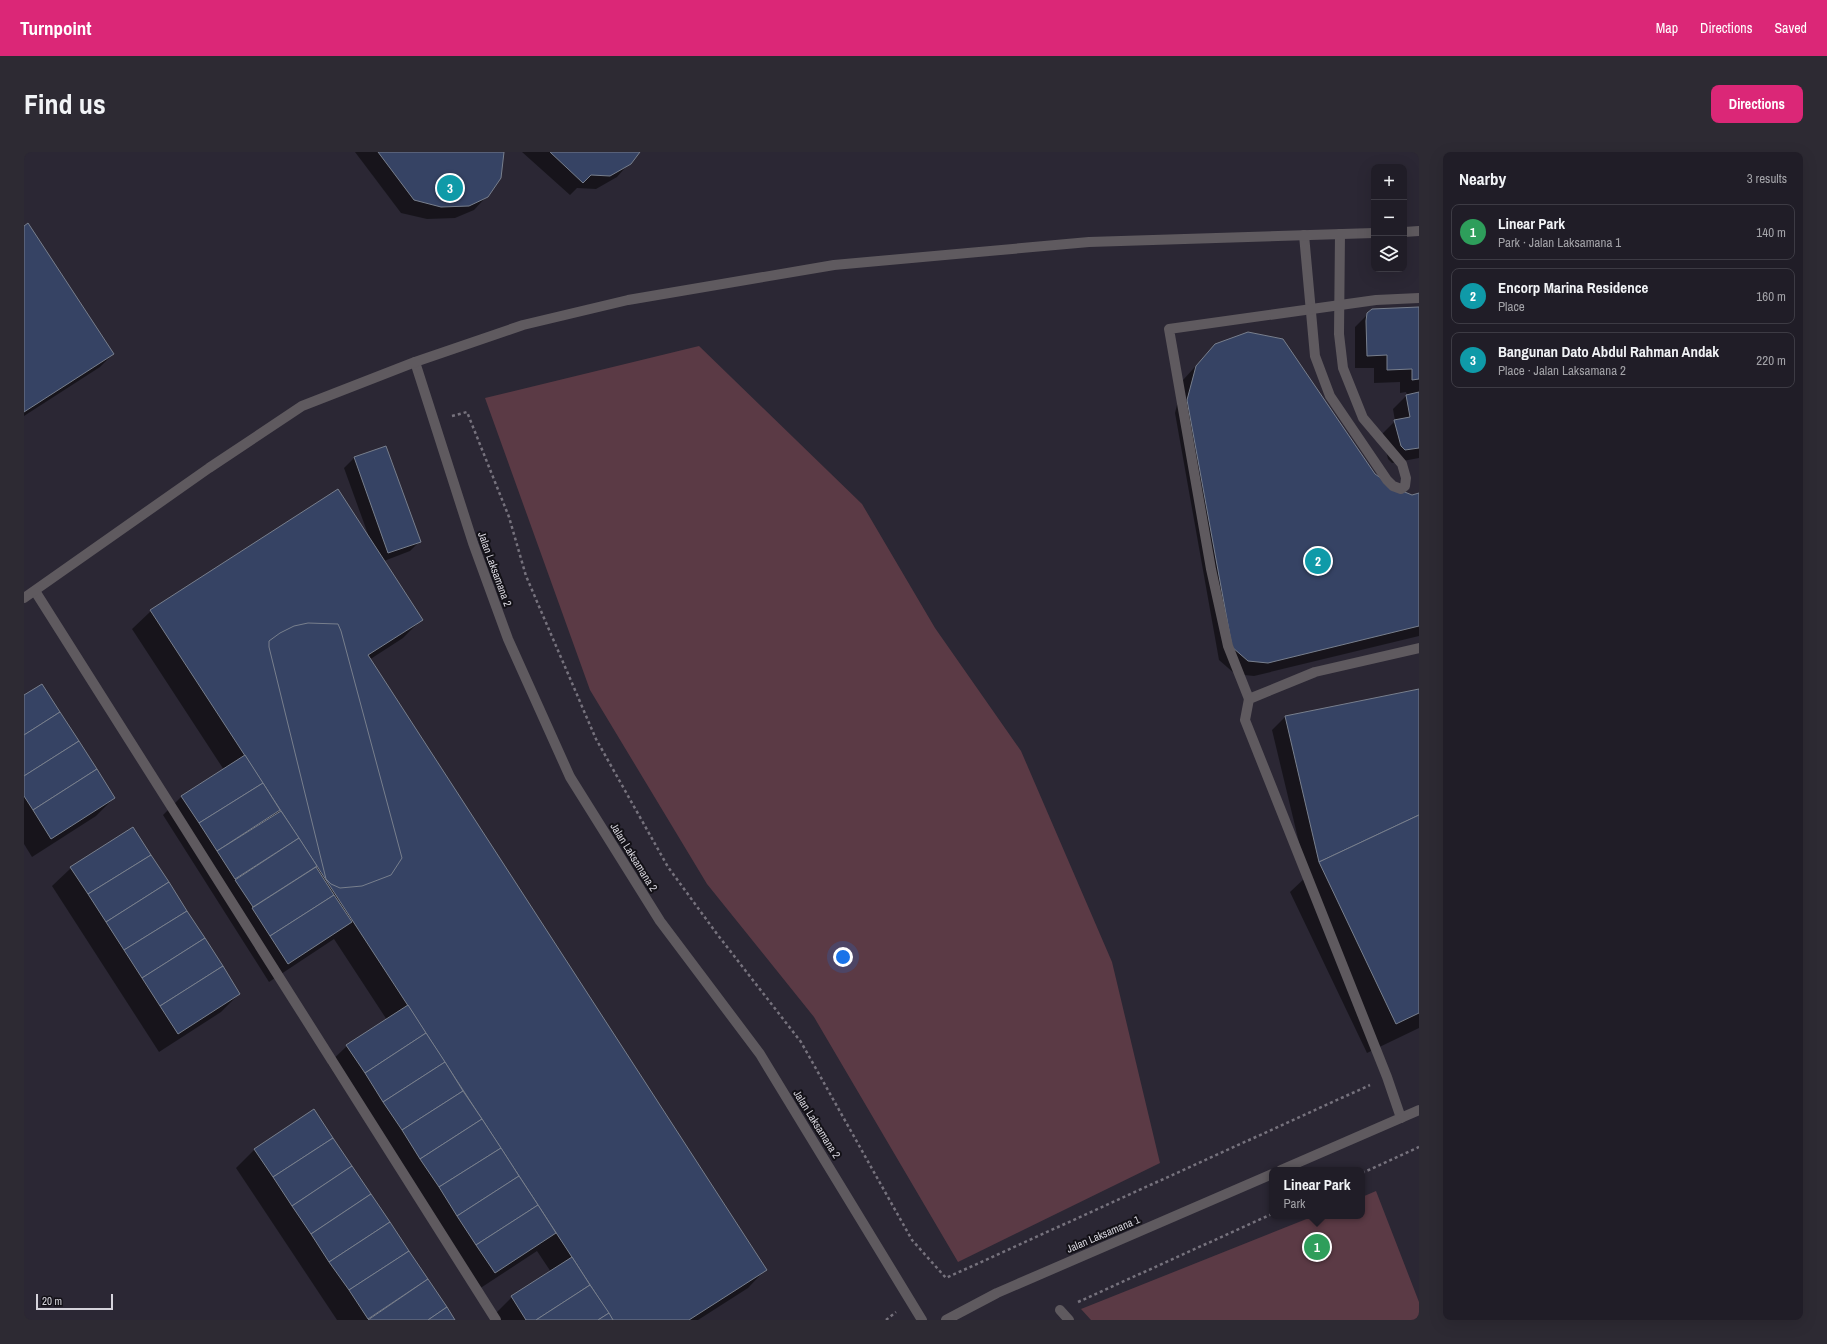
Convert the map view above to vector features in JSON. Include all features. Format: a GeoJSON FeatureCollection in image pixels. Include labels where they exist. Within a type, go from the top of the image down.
{"type":"FeatureCollection","features":[{"type":"Feature","properties":{"kind":"street"},"geometry":{"type":"LineString","coordinates":[[1407,232],[1419,231]]}},
{"type":"Feature","properties":{"kind":"street"},"geometry":{"type":"LineString","coordinates":[[24,598],[35,592],[209,468],[302,406],[415,362],[523,325],[628,300],[834,265],[1089,242],[1371,233]]}},
{"type":"Feature","properties":{"kind":"street"},"geometry":{"type":"LineString","coordinates":[[1304,235],[1315,356],[1330,396],[1386,480],[1397,488],[1403,488],[1405,486],[1406,478],[1402,464],[1363,418],[1343,368],[1340,334],[1340,234]]}},
{"type":"Feature","properties":{"kind":"street"},"geometry":{"type":"LineString","coordinates":[[1401,1118],[1245,720],[1249,699],[1228,646],[1211,569],[1170,329],[1376,300],[1419,298]]}},
{"type":"Feature","properties":{"kind":"street","name":"Jalan Laksamana 2"},"geometry":{"type":"LineString","coordinates":[[415,362],[473,543],[508,639],[570,777],[660,921],[760,1054],[922,1320]]}},
{"type":"Feature","properties":{"kind":"street"},"geometry":{"type":"LineString","coordinates":[[35,592],[496,1320]]}},
{"type":"Feature","properties":{"kind":"street"},"geometry":{"type":"LineString","coordinates":[[1249,699],[1315,672],[1419,648]]}},
{"type":"Feature","properties":{"kind":"street"},"geometry":{"type":"LineString","coordinates":[[1288,1167],[1419,1110]]}},
{"type":"Feature","properties":{"kind":"street","name":"Jalan Laksamana 1"},"geometry":{"type":"LineString","coordinates":[[946,1320],[996,1293],[1269,1175]]}},
{"type":"Feature","properties":{"kind":"street"},"geometry":{"type":"LineString","coordinates":[[1060,1310],[1069,1320]]}},
{"type":"Feature","properties":{"kind":"path"},"geometry":{"type":"LineString","coordinates":[[433,422],[467,412],[509,518],[526,576],[596,739],[668,867],[716,934],[801,1042],[912,1240],[946,1278],[1386,1077]]}},
{"type":"Feature","properties":{"kind":"path"},"geometry":{"type":"LineString","coordinates":[[1365,1172],[1419,1147]]}},
{"type":"Feature","properties":{"kind":"path"},"geometry":{"type":"LineString","coordinates":[[1060,1310],[1269,1215]]}},
{"type":"Feature","properties":{"kind":"shaded area"},"geometry":{"type":"Polygon","coordinates":[[[699,346],[862,504],[935,628],[1021,751],[1112,962],[1160,1163],[958,1262],[814,1017],[707,884],[590,690],[485,398],[699,346]]]}},
{"type":"Feature","properties":{"kind":"shaded area"},"geometry":{"type":"Polygon","coordinates":[[[1376,1191],[1419,1302],[1419,1320],[1091,1320],[1081,1309],[1306,1219],[1365,1219],[1365,1196],[1376,1191]]]}},
{"type":"Feature","properties":{"kind":"building"},"geometry":{"type":"Polygon","coordinates":[[[378,152],[504,152],[501,178],[488,197],[469,206],[441,207],[414,200],[378,152]]]}},
{"type":"Feature","properties":{"kind":"building"},"geometry":{"type":"Polygon","coordinates":[[[550,152],[640,152],[631,164],[610,176],[591,175],[583,183],[550,152]]]}},
{"type":"Feature","properties":{"kind":"building"},"geometry":{"type":"Polygon","coordinates":[[[28,223],[114,354],[24,412],[24,226],[28,223]]]}},
{"type":"Feature","properties":{"kind":"building"},"geometry":{"type":"Polygon","coordinates":[[[1419,307],[1419,379],[1412,380],[1412,369],[1387,370],[1387,355],[1367,356],[1366,321],[1367,313],[1372,309],[1419,307]]]}},
{"type":"Feature","properties":{"kind":"building"},"geometry":{"type":"Polygon","coordinates":[[[1248,332],[1283,339],[1375,474],[1395,488],[1412,495],[1419,493],[1419,626],[1268,663],[1248,661],[1232,647],[1187,400],[1196,366],[1215,344],[1248,332]]]}},
{"type":"Feature","properties":{"kind":"building"},"geometry":{"type":"Polygon","coordinates":[[[1419,392],[1419,448],[1405,450],[1401,446],[1394,420],[1410,417],[1406,395],[1419,392]]]}},
{"type":"Feature","properties":{"kind":"building"},"geometry":{"type":"Polygon","coordinates":[[[386,446],[421,542],[388,553],[354,457],[386,446]]]}},
{"type":"Feature","properties":{"kind":"building"},"geometry":{"type":"Polygon","coordinates":[[[338,489],[423,620],[368,655],[767,1270],[689,1320],[613,1320],[150,610],[338,489]]]}},
{"type":"Feature","properties":{"kind":"building"},"geometry":{"type":"Polygon","coordinates":[[[308,623],[338,624],[341,631],[402,858],[391,875],[362,886],[340,888],[331,884],[326,879],[269,647],[269,641],[280,633],[294,626],[308,623]]]}},
{"type":"Feature","properties":{"kind":"building"},"geometry":{"type":"Polygon","coordinates":[[[42,684],[60,712],[24,735],[24,695],[42,684]]]}},
{"type":"Feature","properties":{"kind":"building"},"geometry":{"type":"Polygon","coordinates":[[[1419,689],[1419,815],[1319,862],[1285,716],[1419,689]]]}},
{"type":"Feature","properties":{"kind":"building"},"geometry":{"type":"Polygon","coordinates":[[[60,712],[79,741],[24,776],[24,735],[60,712]]]}},
{"type":"Feature","properties":{"kind":"building"},"geometry":{"type":"Polygon","coordinates":[[[79,741],[97,769],[33,810],[24,796],[24,776],[79,741]]]}},
{"type":"Feature","properties":{"kind":"building"},"geometry":{"type":"Polygon","coordinates":[[[245,755],[263,783],[199,823],[181,796],[245,755]]]}},
{"type":"Feature","properties":{"kind":"building"},"geometry":{"type":"Polygon","coordinates":[[[97,769],[115,798],[51,839],[33,810],[97,769]]]}},
{"type":"Feature","properties":{"kind":"building"},"geometry":{"type":"Polygon","coordinates":[[[263,783],[280,810],[217,851],[199,823],[263,783]]]}},
{"type":"Feature","properties":{"kind":"building"},"geometry":{"type":"Polygon","coordinates":[[[281,811],[299,838],[235,879],[217,851],[281,811]]]}},
{"type":"Feature","properties":{"kind":"building"},"geometry":{"type":"Polygon","coordinates":[[[1419,815],[1419,1013],[1396,1024],[1319,862],[1419,815]]]}},
{"type":"Feature","properties":{"kind":"building"},"geometry":{"type":"Polygon","coordinates":[[[133,827],[151,855],[88,894],[70,867],[133,827]]]}},
{"type":"Feature","properties":{"kind":"building"},"geometry":{"type":"Polygon","coordinates":[[[299,838],[317,866],[253,907],[235,880],[299,838]]]}},
{"type":"Feature","properties":{"kind":"building"},"geometry":{"type":"Polygon","coordinates":[[[151,855],[169,882],[106,922],[88,894],[151,855]]]}},
{"type":"Feature","properties":{"kind":"building"},"geometry":{"type":"Polygon","coordinates":[[[316,867],[334,895],[270,936],[252,908],[316,867]]]}},
{"type":"Feature","properties":{"kind":"building"},"geometry":{"type":"Polygon","coordinates":[[[169,882],[187,911],[124,950],[106,922],[169,882]]]}},
{"type":"Feature","properties":{"kind":"building"},"geometry":{"type":"Polygon","coordinates":[[[334,895],[352,922],[288,964],[270,936],[334,895]]]}},
{"type":"Feature","properties":{"kind":"building"},"geometry":{"type":"Polygon","coordinates":[[[187,911],[205,938],[142,978],[124,950],[187,911]]]}},
{"type":"Feature","properties":{"kind":"building"},"geometry":{"type":"Polygon","coordinates":[[[205,938],[223,966],[160,1006],[142,978],[205,938]]]}},
{"type":"Feature","properties":{"kind":"building"},"geometry":{"type":"Polygon","coordinates":[[[223,966],[240,994],[178,1034],[160,1006],[223,966]]]}},
{"type":"Feature","properties":{"kind":"building"},"geometry":{"type":"Polygon","coordinates":[[[408,1005],[426,1033],[365,1073],[346,1045],[408,1005]]]}},
{"type":"Feature","properties":{"kind":"building"},"geometry":{"type":"Polygon","coordinates":[[[426,1033],[445,1062],[383,1102],[365,1073],[426,1033]]]}},
{"type":"Feature","properties":{"kind":"building"},"geometry":{"type":"Polygon","coordinates":[[[445,1062],[463,1091],[402,1130],[383,1102],[445,1062]]]}},
{"type":"Feature","properties":{"kind":"building"},"geometry":{"type":"Polygon","coordinates":[[[463,1091],[482,1119],[420,1159],[402,1130],[463,1091]]]}},
{"type":"Feature","properties":{"kind":"building"},"geometry":{"type":"Polygon","coordinates":[[[314,1109],[333,1138],[273,1177],[254,1149],[314,1109]]]}},
{"type":"Feature","properties":{"kind":"building"},"geometry":{"type":"Polygon","coordinates":[[[482,1119],[501,1148],[439,1187],[420,1159],[482,1119]]]}},
{"type":"Feature","properties":{"kind":"building"},"geometry":{"type":"Polygon","coordinates":[[[333,1138],[352,1166],[292,1206],[273,1177],[333,1138]]]}},
{"type":"Feature","properties":{"kind":"building"},"geometry":{"type":"Polygon","coordinates":[[[501,1148],[519,1176],[457,1216],[439,1187],[501,1148]]]}},
{"type":"Feature","properties":{"kind":"building"},"geometry":{"type":"Polygon","coordinates":[[[352,1166],[371,1194],[311,1234],[292,1206],[352,1166]]]}},
{"type":"Feature","properties":{"kind":"building"},"geometry":{"type":"Polygon","coordinates":[[[519,1176],[538,1205],[476,1245],[457,1216],[519,1176]]]}},
{"type":"Feature","properties":{"kind":"building"},"geometry":{"type":"Polygon","coordinates":[[[371,1194],[390,1222],[329,1262],[311,1234],[371,1194]]]}},
{"type":"Feature","properties":{"kind":"building"},"geometry":{"type":"Polygon","coordinates":[[[538,1205],[556,1233],[495,1273],[476,1245],[538,1205]]]}},
{"type":"Feature","properties":{"kind":"building"},"geometry":{"type":"Polygon","coordinates":[[[390,1222],[409,1251],[349,1290],[329,1262],[390,1222]]]}},
{"type":"Feature","properties":{"kind":"building"},"geometry":{"type":"Polygon","coordinates":[[[409,1251],[428,1279],[368,1319],[349,1290],[409,1251]]]}},
{"type":"Feature","properties":{"kind":"building"},"geometry":{"type":"Polygon","coordinates":[[[572,1257],[590,1285],[536,1320],[526,1320],[511,1296],[572,1257]]]}},
{"type":"Feature","properties":{"kind":"building"},"geometry":{"type":"Polygon","coordinates":[[[428,1279],[447,1307],[428,1320],[368,1320],[428,1279]]]}},
{"type":"Feature","properties":{"kind":"building"},"geometry":{"type":"Polygon","coordinates":[[[590,1285],[609,1313],[598,1320],[536,1320],[590,1285]]]}},
{"type":"Feature","properties":{"kind":"building"},"geometry":{"type":"Polygon","coordinates":[[[447,1307],[455,1320],[428,1320],[447,1307]]]}},
{"type":"Feature","properties":{"kind":"building"},"geometry":{"type":"Polygon","coordinates":[[[609,1313],[613,1320],[598,1320],[609,1313]]]}},
{"type":"Feature","properties":{"kind":"place","name":"Bangunan Dato Abdul Rahman Andak"},"geometry":{"type":"Point","coordinates":[450,188]}},
{"type":"Feature","properties":{"kind":"place","name":"Encorp Marina Residence"},"geometry":{"type":"Point","coordinates":[1318,561]}},
{"type":"Feature","properties":{"kind":"place","name":"Linear Park"},"geometry":{"type":"Point","coordinates":[1317,1247]}}]}
